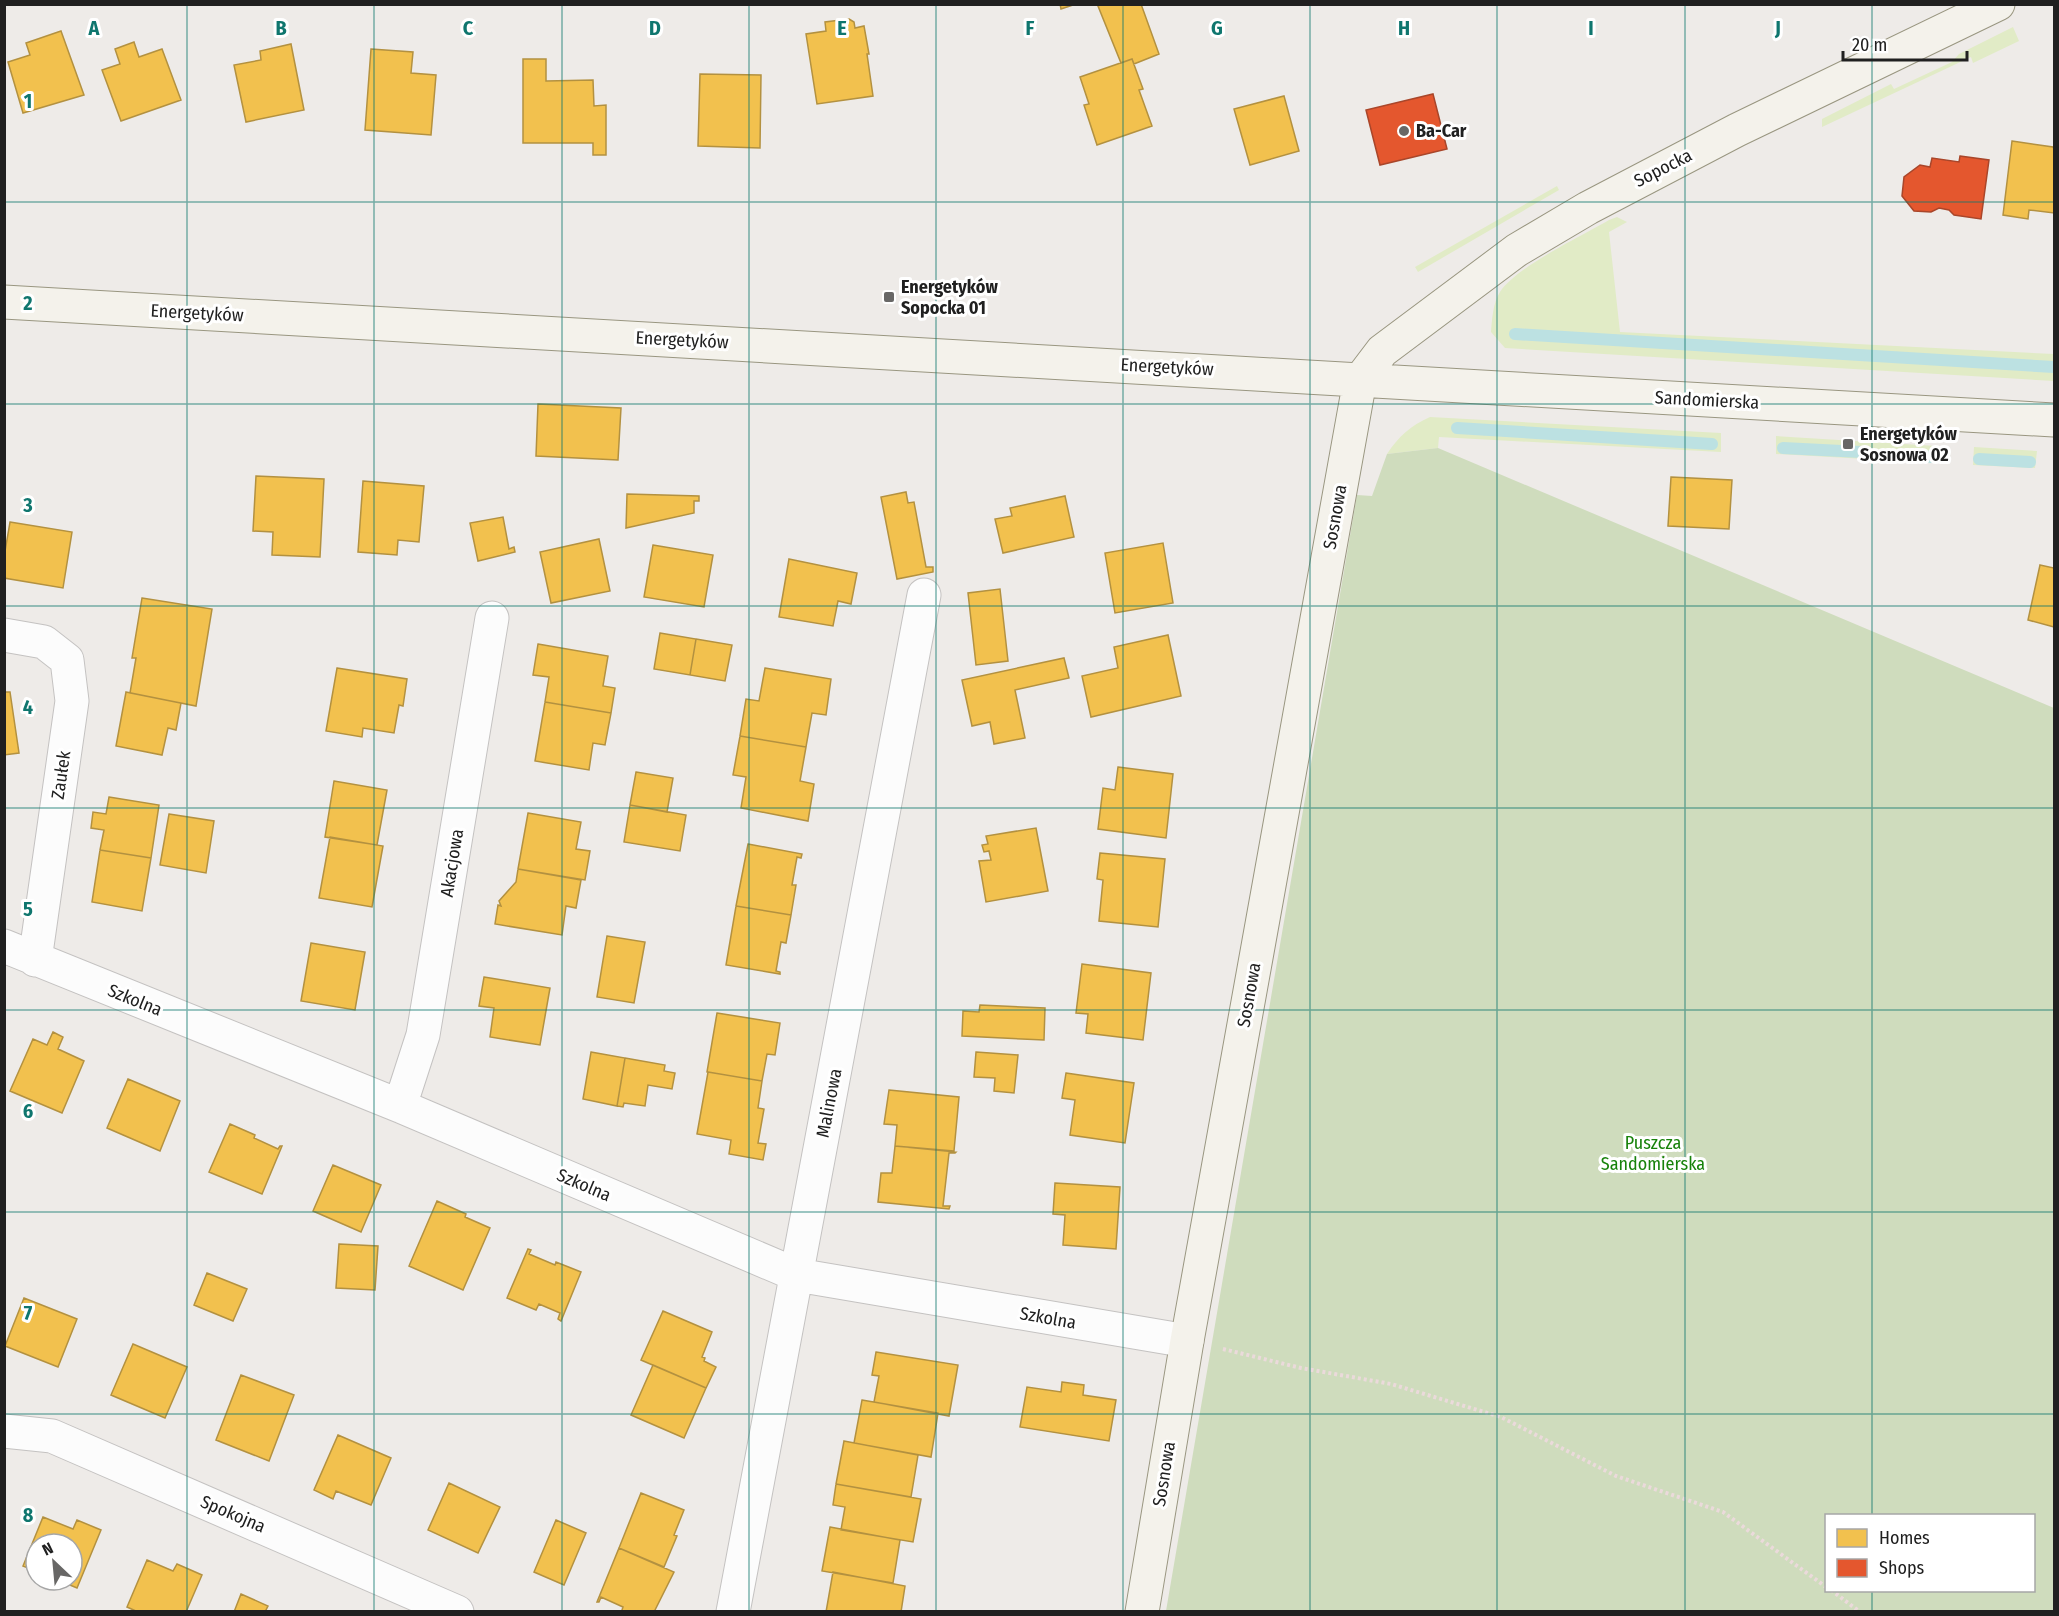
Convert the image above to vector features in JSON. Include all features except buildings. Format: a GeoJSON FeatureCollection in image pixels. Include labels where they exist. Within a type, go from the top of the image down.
{"type":"FeatureCollection","features":[{"type":"Feature","properties":{"kind":"main road","name":"Sopocka"},"geometry":{"type":"LineString","coordinates":[[1360,380],[1382,351],[1517,250],[1588,208],[1737,130],[1998,4]]}},
{"type":"Feature","properties":{"kind":"main road","name":"Energetyków"},"geometry":{"type":"LineString","coordinates":[[4,302],[1176,367],[1360,380]]}},
{"type":"Feature","properties":{"kind":"main road","name":"Sandomierska"},"geometry":{"type":"LineString","coordinates":[[1360,380],[2055,420]]}},
{"type":"Feature","properties":{"kind":"main road","name":"Sosnowa"},"geometry":{"type":"LineString","coordinates":[[1142,1611],[1187,1341],[1360,380]]}},
{"type":"Feature","properties":{"kind":"street","name":"Malinowa"},"geometry":{"type":"LineString","coordinates":[[733,1611],[924,595]]}},
{"type":"Feature","properties":{"kind":"street","name":"Akacjowa"},"geometry":{"type":"LineString","coordinates":[[400,1106],[423,1035],[492,618]]}},
{"type":"Feature","properties":{"kind":"street","name":"Zaułek"},"geometry":{"type":"LineString","coordinates":[[4,635],[44,642],[67,660],[72,700],[35,960]]}},
{"type":"Feature","properties":{"kind":"street","name":"Szkolna"},"geometry":{"type":"LineString","coordinates":[[4,946],[400,1106],[797,1275],[1187,1341]]}},
{"type":"Feature","properties":{"kind":"street","name":"Spokojna"},"geometry":{"type":"LineString","coordinates":[[4,1431],[52,1436],[458,1611]]}},
{"type":"Feature","properties":{"kind":"path"},"geometry":{"type":"LineString","coordinates":[[1187,1341],[1301,1368],[1391,1384],[1501,1417],[1616,1476],[1723,1512],[1825,1586]]}},
{"type":"Feature","properties":{"kind":"path"},"geometry":{"type":"LineString","coordinates":[[1834,1592],[1860,1611]]}},
{"type":"Feature","properties":{"kind":"green space"},"geometry":{"type":"Polygon","coordinates":[[[2013,27],[2019,41],[1973,63],[1971,57],[1822,127],[1822,119],[1891,84],[1894,89],[1952,62],[1959,54],[2013,27]]]}},
{"type":"Feature","properties":{"kind":"green space"},"geometry":{"type":"Polygon","coordinates":[[[1557,186],[1559,190],[1418,272],[1415,267],[1557,186]]]}},
{"type":"Feature","properties":{"kind":"green space"},"geometry":{"type":"Polygon","coordinates":[[[1617,217],[1627,222],[1609,232],[1620,332],[2054,354],[2054,381],[1505,348],[1491,332],[1496,301],[1508,282],[1534,262],[1617,217]]]}},
{"type":"Feature","properties":{"kind":"green space"},"geometry":{"type":"Polygon","coordinates":[[[1430,417],[1721,433],[1721,452],[1439,437],[1438,448],[1387,454],[1405,432],[1430,417]]]}},
{"type":"Feature","properties":{"kind":"green space"},"geometry":{"type":"Polygon","coordinates":[[[1776,436],[1936,446],[1936,463],[1776,454],[1776,436]]]}},
{"type":"Feature","properties":{"kind":"green space"},"geometry":{"type":"Polygon","coordinates":[[[1974,447],[2037,451],[2035,468],[1973,465],[1974,447]]]}},
{"type":"Feature","properties":{"kind":"green space","name":"Puszcza Sandomierska"},"geometry":{"type":"Polygon","coordinates":[[[1438,448],[2054,708],[2054,1611],[1166,1611],[1357,495],[1372,496],[1387,454],[1438,448]]]}},
{"type":"Feature","properties":{"kind":"waterway"},"geometry":{"type":"LineString","coordinates":[[1515,334],[2054,367]]}},
{"type":"Feature","properties":{"kind":"waterway"},"geometry":{"type":"LineString","coordinates":[[1457,428],[1712,444]]}},
{"type":"Feature","properties":{"kind":"waterway"},"geometry":{"type":"LineString","coordinates":[[1783,448],[1861,452]]}},
{"type":"Feature","properties":{"kind":"waterway"},"geometry":{"type":"LineString","coordinates":[[1905,455],[1932,457]]}},
{"type":"Feature","properties":{"kind":"waterway"},"geometry":{"type":"LineString","coordinates":[[1979,459],[2030,462]]}},
{"type":"Feature","properties":{"kind":"place","name":"Ba-Car"},"geometry":{"type":"Point","coordinates":[1404,131]}},
{"type":"Feature","properties":{"kind":"place","name":"Energetyków Sopocka 01"},"geometry":{"type":"Point","coordinates":[889,297]}},
{"type":"Feature","properties":{"kind":"place","name":"Energetyków Sosnowa 02"},"geometry":{"type":"Point","coordinates":[1848,444]}}]}
